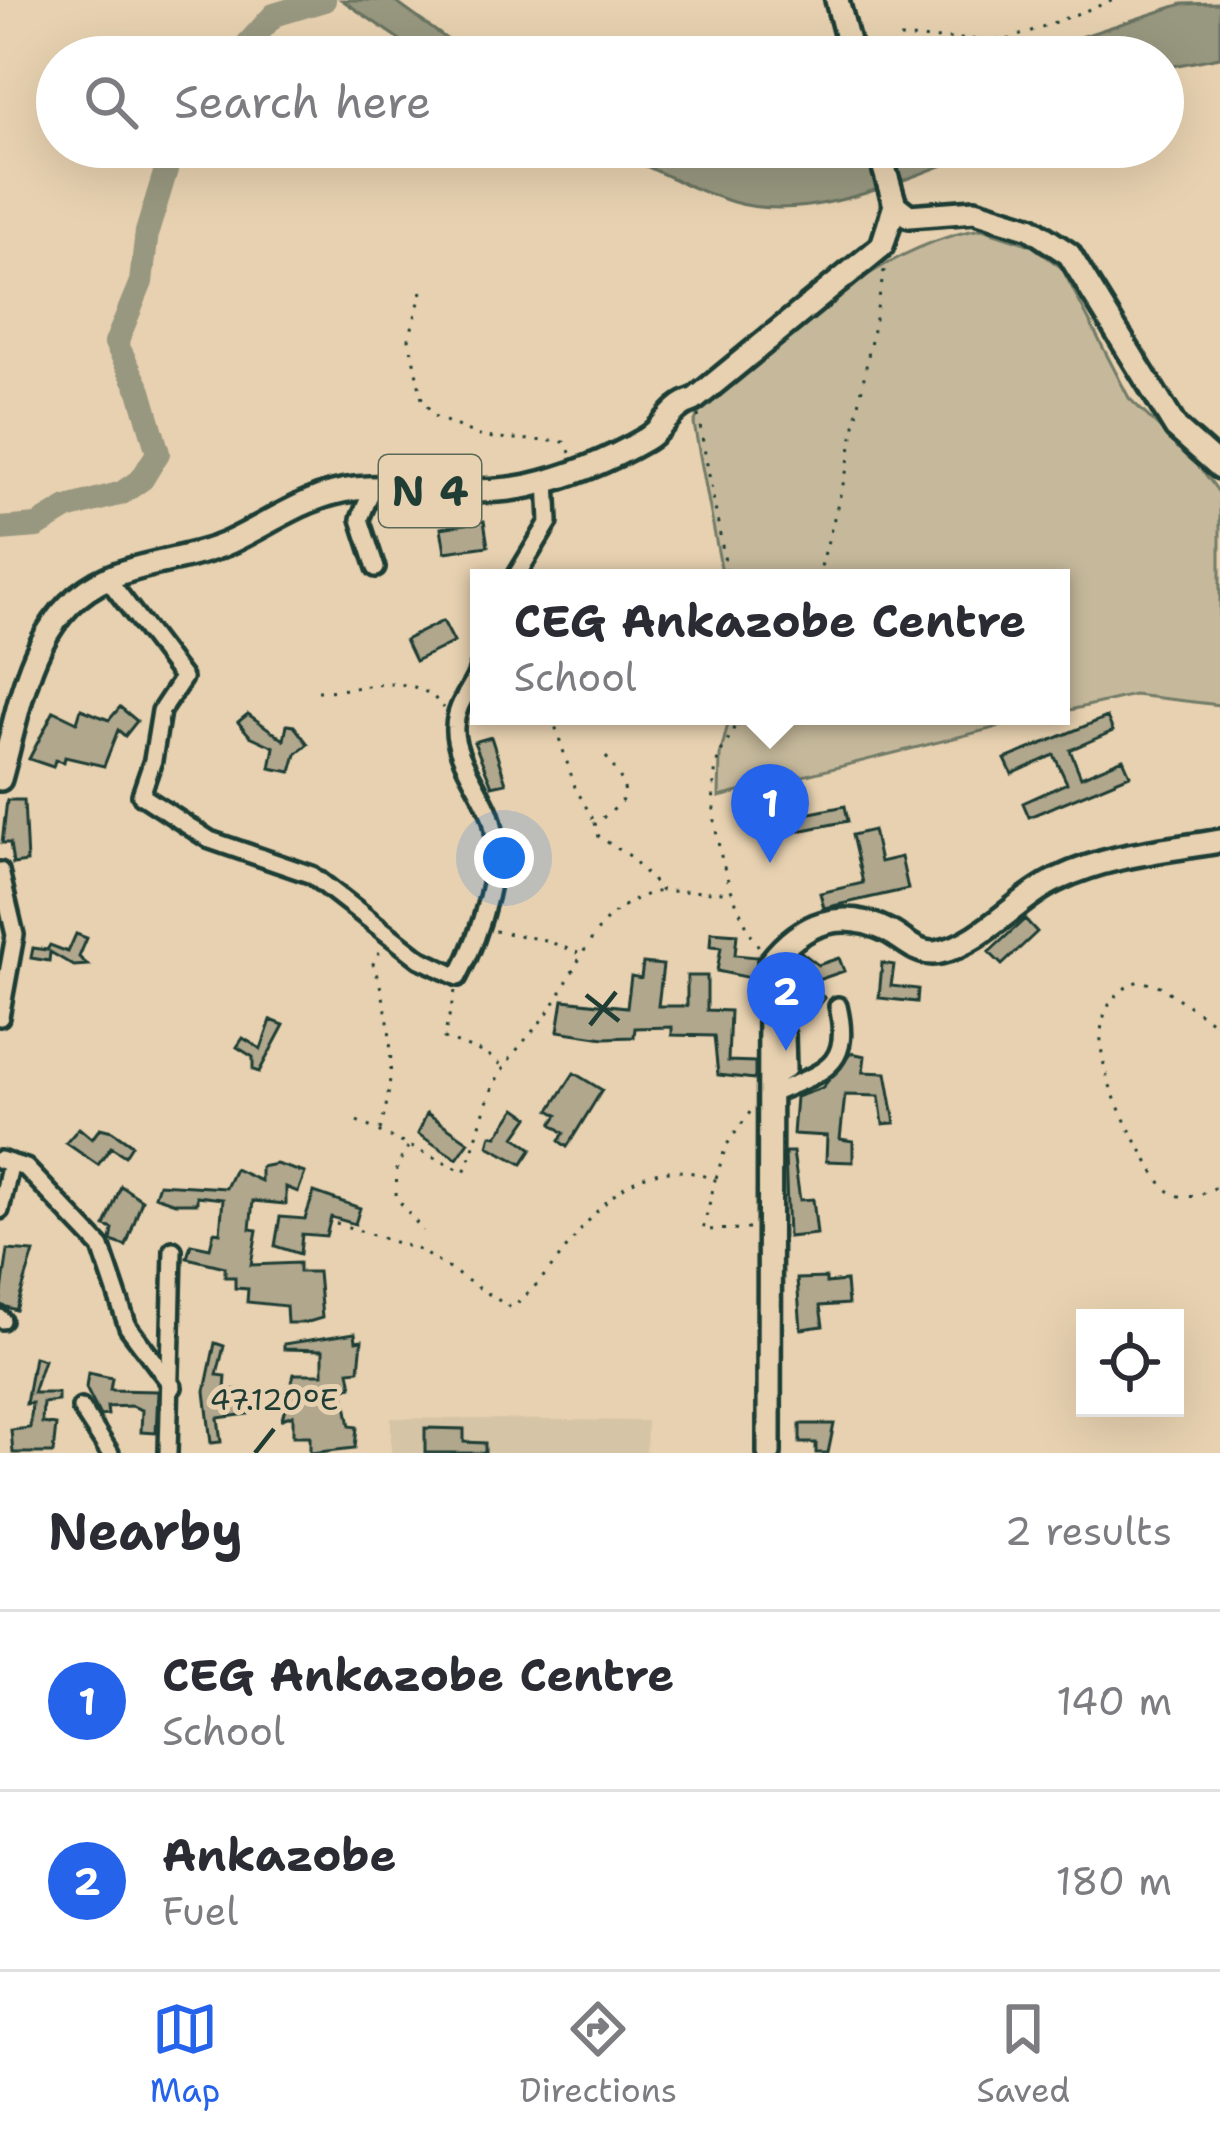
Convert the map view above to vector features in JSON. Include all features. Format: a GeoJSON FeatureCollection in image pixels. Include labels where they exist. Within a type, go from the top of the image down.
{"type":"FeatureCollection","features":[{"type":"Feature","properties":{"kind":"main road"},"geometry":{"type":"LineString","coordinates":[[837,0],[846,36]]}},
{"type":"Feature","properties":{"kind":"main road"},"geometry":{"type":"LineString","coordinates":[[884,168],[895,205],[891,229]]}},
{"type":"Feature","properties":{"kind":"main road"},"geometry":{"type":"LineString","coordinates":[[895,205],[909,216],[975,211],[1030,228],[1069,254],[1176,428],[1220,467]]}},
{"type":"Feature","properties":{"kind":"main road","name":"N 4"},"geometry":{"type":"LineString","coordinates":[[0,778],[30,670],[52,621],[107,578],[196,555],[305,503],[371,490],[469,492],[574,474],[650,437],[680,404],[694,400],[867,263],[891,229]]}},
{"type":"Feature","properties":{"kind":"main road"},"geometry":{"type":"LineString","coordinates":[[769,1453],[770,963],[802,931],[848,918],[887,931],[919,951],[945,951],[1057,879],[1133,852],[1220,841]]}},
{"type":"Feature","properties":{"kind":"street"},"geometry":{"type":"LineString","coordinates":[[520,569],[549,522],[548,479]]}},
{"type":"Feature","properties":{"kind":"street"},"geometry":{"type":"LineString","coordinates":[[371,490],[359,519],[376,568]]}},
{"type":"Feature","properties":{"kind":"street"},"geometry":{"type":"LineString","coordinates":[[107,578],[183,678],[160,711],[154,760],[141,795],[210,840],[312,875],[436,970],[458,977],[476,939],[497,858],[496,838],[454,732],[459,701],[470,683]]}},
{"type":"Feature","properties":{"kind":"street"},"geometry":{"type":"LineString","coordinates":[[0,871],[15,935],[0,1018]]}},
{"type":"Feature","properties":{"kind":"street"},"geometry":{"type":"LineString","coordinates":[[769,1088],[829,1067],[842,1052],[846,1039],[838,1006]]}},
{"type":"Feature","properties":{"kind":"street"},"geometry":{"type":"LineString","coordinates":[[0,1210],[5,1161],[26,1168],[101,1247],[128,1328],[173,1387]]}},
{"type":"Feature","properties":{"kind":"street"},"geometry":{"type":"LineString","coordinates":[[168,1453],[173,1250]]}},
{"type":"Feature","properties":{"kind":"street"},"geometry":{"type":"LineString","coordinates":[[81,1408],[110,1453]]}},
{"type":"Feature","properties":{"kind":"path"},"geometry":{"type":"LineString","coordinates":[[1018,36],[1114,0]]}},
{"type":"Feature","properties":{"kind":"path"},"geometry":{"type":"LineString","coordinates":[[820,569],[846,473],[891,229]]}},
{"type":"Feature","properties":{"kind":"path"},"geometry":{"type":"LineString","coordinates":[[422,291],[409,339],[427,408],[450,428],[482,437],[564,442],[574,474]]}},
{"type":"Feature","properties":{"kind":"path"},"geometry":{"type":"LineString","coordinates":[[694,400],[726,569]]}},
{"type":"Feature","properties":{"kind":"path"},"geometry":{"type":"LineString","coordinates":[[318,691],[396,681],[416,686],[430,691],[454,732]]}},
{"type":"Feature","properties":{"kind":"path"},"geometry":{"type":"LineString","coordinates":[[555,725],[574,787],[599,837],[630,856],[662,891]]}},
{"type":"Feature","properties":{"kind":"path"},"geometry":{"type":"LineString","coordinates":[[739,725],[715,774],[723,863],[746,926],[770,963]]}},
{"type":"Feature","properties":{"kind":"path"},"geometry":{"type":"LineString","coordinates":[[595,823],[623,805],[626,795],[621,777],[606,757]]}},
{"type":"Feature","properties":{"kind":"path"},"geometry":{"type":"LineString","coordinates":[[357,1121],[464,1172],[504,1067],[553,1004],[579,953],[623,905],[636,896],[662,891],[733,892]]}},
{"type":"Feature","properties":{"kind":"path"},"geometry":{"type":"LineString","coordinates":[[476,939],[497,930],[579,953]]}},
{"type":"Feature","properties":{"kind":"path"},"geometry":{"type":"LineString","coordinates":[[380,1132],[392,1076],[381,984],[373,964],[388,933]]}},
{"type":"Feature","properties":{"kind":"path"},"geometry":{"type":"LineString","coordinates":[[458,977],[444,1038],[487,1054],[504,1067]]}},
{"type":"Feature","properties":{"kind":"path"},"geometry":{"type":"LineString","coordinates":[[1220,1027],[1160,986],[1139,981],[1123,987],[1108,1003],[1101,1026],[1119,1115],[1162,1184],[1176,1195],[1201,1196],[1220,1184]]}},
{"type":"Feature","properties":{"kind":"path"},"geometry":{"type":"LineString","coordinates":[[766,1231],[703,1230],[726,1146],[769,1088]]}},
{"type":"Feature","properties":{"kind":"path"},"geometry":{"type":"LineString","coordinates":[[409,1145],[397,1166],[396,1197],[423,1231]]}},
{"type":"Feature","properties":{"kind":"path"},"geometry":{"type":"LineString","coordinates":[[336,1223],[418,1250],[511,1308],[616,1194],[661,1168],[715,1180]]}},
{"type":"Feature","properties":{"kind":"shaded area"},"geometry":{"type":"Polygon","coordinates":[[[342,0],[393,0],[442,36],[394,36],[342,0]]]}},
{"type":"Feature","properties":{"kind":"shaded area"},"geometry":{"type":"Polygon","coordinates":[[[1220,3],[1220,57],[1184,64],[1184,36],[1084,36],[1182,4],[1220,3]]]}},
{"type":"Feature","properties":{"kind":"shaded area"},"geometry":{"type":"Polygon","coordinates":[[[651,168],[936,168],[865,193],[798,207],[765,208],[700,190],[651,168]]]}},
{"type":"Feature","properties":{"kind":"shaded area"},"geometry":{"type":"Polygon","coordinates":[[[982,229],[1031,245],[1062,268],[1129,398],[1201,468],[1220,494],[1220,705],[1134,695],[1070,710],[1070,569],[721,569],[694,424],[707,391],[838,294],[946,237],[982,229]]]}},
{"type":"Feature","properties":{"kind":"shaded area"},"geometry":{"type":"Polygon","coordinates":[[[728,725],[1006,725],[719,797],[720,756],[728,725]]]}},
{"type":"Feature","properties":{"kind":"shaded area"},"geometry":{"type":"Polygon","coordinates":[[[391,1418],[647,1421],[646,1453],[391,1453],[391,1418]]]}},
{"type":"Feature","properties":{"kind":"building"},"geometry":{"type":"Polygon","coordinates":[[[484,521],[488,546],[445,552],[441,528],[484,521]]]}},
{"type":"Feature","properties":{"kind":"building"},"geometry":{"type":"Polygon","coordinates":[[[443,621],[454,642],[415,661],[405,640],[443,621]]]}},
{"type":"Feature","properties":{"kind":"building"},"geometry":{"type":"Polygon","coordinates":[[[120,707],[137,721],[125,736],[118,730],[104,766],[65,757],[64,762],[55,760],[53,767],[29,759],[54,711],[77,722],[81,709],[109,720],[120,707]]]}},
{"type":"Feature","properties":{"kind":"building"},"geometry":{"type":"Polygon","coordinates":[[[248,714],[284,740],[287,725],[294,726],[308,744],[296,754],[291,772],[270,768],[274,747],[250,736],[238,722],[248,714]]]}},
{"type":"Feature","properties":{"kind":"building"},"geometry":{"type":"Polygon","coordinates":[[[1107,717],[1113,731],[1070,750],[1081,777],[1123,759],[1130,775],[1029,817],[1023,803],[1067,783],[1054,755],[1012,774],[1005,759],[1107,717]]]}},
{"type":"Feature","properties":{"kind":"building"},"geometry":{"type":"Polygon","coordinates":[[[491,737],[506,783],[492,786],[474,742],[491,737]]]}},
{"type":"Feature","properties":{"kind":"building"},"geometry":{"type":"Polygon","coordinates":[[[7,800],[24,800],[27,862],[13,864],[10,843],[2,843],[7,800]]]}},
{"type":"Feature","properties":{"kind":"building"},"geometry":{"type":"Polygon","coordinates":[[[845,806],[848,821],[764,838],[761,823],[845,806]]]}},
{"type":"Feature","properties":{"kind":"building"},"geometry":{"type":"Polygon","coordinates":[[[873,830],[880,862],[901,857],[908,889],[824,908],[820,893],[863,883],[852,835],[873,830]]]}},
{"type":"Feature","properties":{"kind":"building"},"geometry":{"type":"Polygon","coordinates":[[[1025,919],[1037,932],[1002,965],[989,952],[1025,919]]]}},
{"type":"Feature","properties":{"kind":"building"},"geometry":{"type":"Polygon","coordinates":[[[711,932],[737,934],[735,955],[757,957],[755,979],[717,971],[721,947],[710,946],[711,932]]]}},
{"type":"Feature","properties":{"kind":"building"},"geometry":{"type":"Polygon","coordinates":[[[76,934],[87,938],[79,957],[88,965],[74,966],[50,952],[49,961],[31,958],[33,948],[47,950],[50,945],[68,952],[76,934]]]}},
{"type":"Feature","properties":{"kind":"building"},"geometry":{"type":"Polygon","coordinates":[[[801,952],[818,965],[839,958],[844,971],[806,984],[825,998],[808,1019],[798,1012],[793,1022],[785,1018],[789,990],[785,969],[801,952]]]}},
{"type":"Feature","properties":{"kind":"building"},"geometry":{"type":"Polygon","coordinates":[[[643,963],[663,965],[658,1006],[687,1006],[687,976],[707,976],[707,1010],[730,1011],[728,1061],[755,1062],[755,1079],[718,1075],[714,1036],[672,1035],[672,1027],[635,1028],[634,1037],[558,1031],[563,1000],[627,1007],[631,976],[641,978],[643,963]]]}},
{"type":"Feature","properties":{"kind":"building"},"geometry":{"type":"Polygon","coordinates":[[[882,963],[894,965],[891,986],[918,989],[917,1002],[879,998],[882,963]]]}},
{"type":"Feature","properties":{"kind":"building"},"geometry":{"type":"Polygon","coordinates":[[[271,1020],[284,1025],[259,1072],[253,1070],[253,1057],[237,1047],[243,1038],[261,1049],[271,1020]]]}},
{"type":"Feature","properties":{"kind":"building"},"geometry":{"type":"Polygon","coordinates":[[[851,1053],[865,1056],[863,1072],[886,1073],[895,1123],[883,1124],[879,1096],[845,1095],[840,1139],[853,1141],[853,1162],[826,1161],[827,1136],[793,1134],[796,1097],[822,1088],[851,1053]]]}},
{"type":"Feature","properties":{"kind":"building"},"geometry":{"type":"Polygon","coordinates":[[[574,1073],[602,1090],[567,1147],[559,1141],[564,1133],[552,1124],[558,1115],[550,1110],[574,1073]]]}},
{"type":"Feature","properties":{"kind":"building"},"geometry":{"type":"Polygon","coordinates":[[[516,1108],[529,1117],[515,1137],[532,1149],[522,1164],[488,1146],[491,1135],[497,1136],[516,1108]]]}},
{"type":"Feature","properties":{"kind":"building"},"geometry":{"type":"Polygon","coordinates":[[[427,1113],[469,1142],[457,1159],[418,1134],[427,1113]]]}},
{"type":"Feature","properties":{"kind":"building"},"geometry":{"type":"Polygon","coordinates":[[[79,1128],[92,1139],[100,1128],[112,1131],[132,1145],[125,1156],[111,1147],[98,1165],[66,1143],[79,1128]]]}},
{"type":"Feature","properties":{"kind":"building"},"geometry":{"type":"Polygon","coordinates":[[[785,1152],[793,1152],[800,1200],[813,1199],[817,1234],[788,1237],[785,1152]]]}},
{"type":"Feature","properties":{"kind":"building"},"geometry":{"type":"Polygon","coordinates":[[[276,1164],[305,1173],[298,1192],[286,1187],[286,1204],[253,1201],[250,1229],[257,1230],[251,1265],[299,1263],[299,1272],[318,1272],[322,1318],[305,1323],[287,1323],[286,1306],[247,1302],[248,1289],[235,1288],[235,1277],[225,1277],[225,1267],[187,1258],[191,1244],[210,1248],[214,1232],[220,1233],[223,1199],[197,1196],[197,1203],[175,1203],[155,1196],[159,1184],[226,1188],[235,1169],[261,1181],[261,1167],[276,1164]]]}},
{"type":"Feature","properties":{"kind":"building"},"geometry":{"type":"Polygon","coordinates":[[[121,1186],[142,1200],[126,1246],[111,1241],[113,1229],[105,1226],[121,1186]]]}},
{"type":"Feature","properties":{"kind":"building"},"geometry":{"type":"Polygon","coordinates":[[[314,1192],[360,1208],[355,1224],[331,1217],[326,1236],[302,1234],[300,1254],[275,1246],[280,1217],[305,1219],[314,1192]]]}},
{"type":"Feature","properties":{"kind":"building"},"geometry":{"type":"Polygon","coordinates":[[[8,1250],[34,1252],[16,1310],[0,1305],[8,1250]]]}},
{"type":"Feature","properties":{"kind":"building"},"geometry":{"type":"Polygon","coordinates":[[[826,1278],[826,1283],[846,1281],[848,1304],[820,1306],[823,1326],[801,1329],[797,1279],[826,1278]]]}},
{"type":"Feature","properties":{"kind":"building"},"geometry":{"type":"Polygon","coordinates":[[[355,1333],[356,1341],[362,1340],[359,1370],[349,1371],[352,1387],[343,1388],[350,1426],[357,1427],[355,1448],[310,1453],[310,1436],[293,1436],[293,1415],[282,1419],[294,1374],[323,1374],[323,1350],[284,1349],[284,1344],[355,1333]]]}},
{"type":"Feature","properties":{"kind":"building"},"geometry":{"type":"Polygon","coordinates":[[[215,1343],[224,1346],[217,1375],[226,1376],[225,1390],[244,1389],[248,1414],[218,1418],[221,1442],[211,1443],[205,1391],[215,1343]]]}},
{"type":"Feature","properties":{"kind":"building"},"geometry":{"type":"Polygon","coordinates":[[[34,1357],[44,1360],[33,1393],[58,1393],[58,1401],[43,1403],[42,1423],[56,1425],[53,1453],[13,1453],[11,1430],[30,1428],[32,1403],[26,1404],[34,1357]]]}},
{"type":"Feature","properties":{"kind":"building"},"geometry":{"type":"Polygon","coordinates":[[[88,1373],[112,1378],[110,1390],[158,1391],[156,1433],[141,1432],[142,1410],[132,1406],[107,1407],[108,1415],[100,1416],[86,1388],[88,1373]]]}},
{"type":"Feature","properties":{"kind":"building"},"geometry":{"type":"Polygon","coordinates":[[[800,1424],[834,1424],[828,1453],[816,1453],[816,1443],[800,1443],[800,1424]]]}},
{"type":"Feature","properties":{"kind":"building"},"geometry":{"type":"Polygon","coordinates":[[[425,1428],[464,1429],[464,1442],[485,1443],[485,1453],[425,1453],[425,1428]]]}},
{"type":"Feature","properties":{"kind":"waterway"},"geometry":{"type":"LineString","coordinates":[[255,36],[274,15],[324,0]]}},
{"type":"Feature","properties":{"kind":"waterway"},"geometry":{"type":"LineString","coordinates":[[0,529],[37,526],[67,508],[122,493],[142,479],[158,453],[140,391],[116,343],[141,282],[147,232],[167,168]]}},
{"type":"Feature","properties":{"kind":"place","name":"CEG Ankazobe Centre"},"geometry":{"type":"Point","coordinates":[770,863]}},
{"type":"Feature","properties":{"kind":"place","name":"Ankazobe"},"geometry":{"type":"Point","coordinates":[786,1051]}}]}
